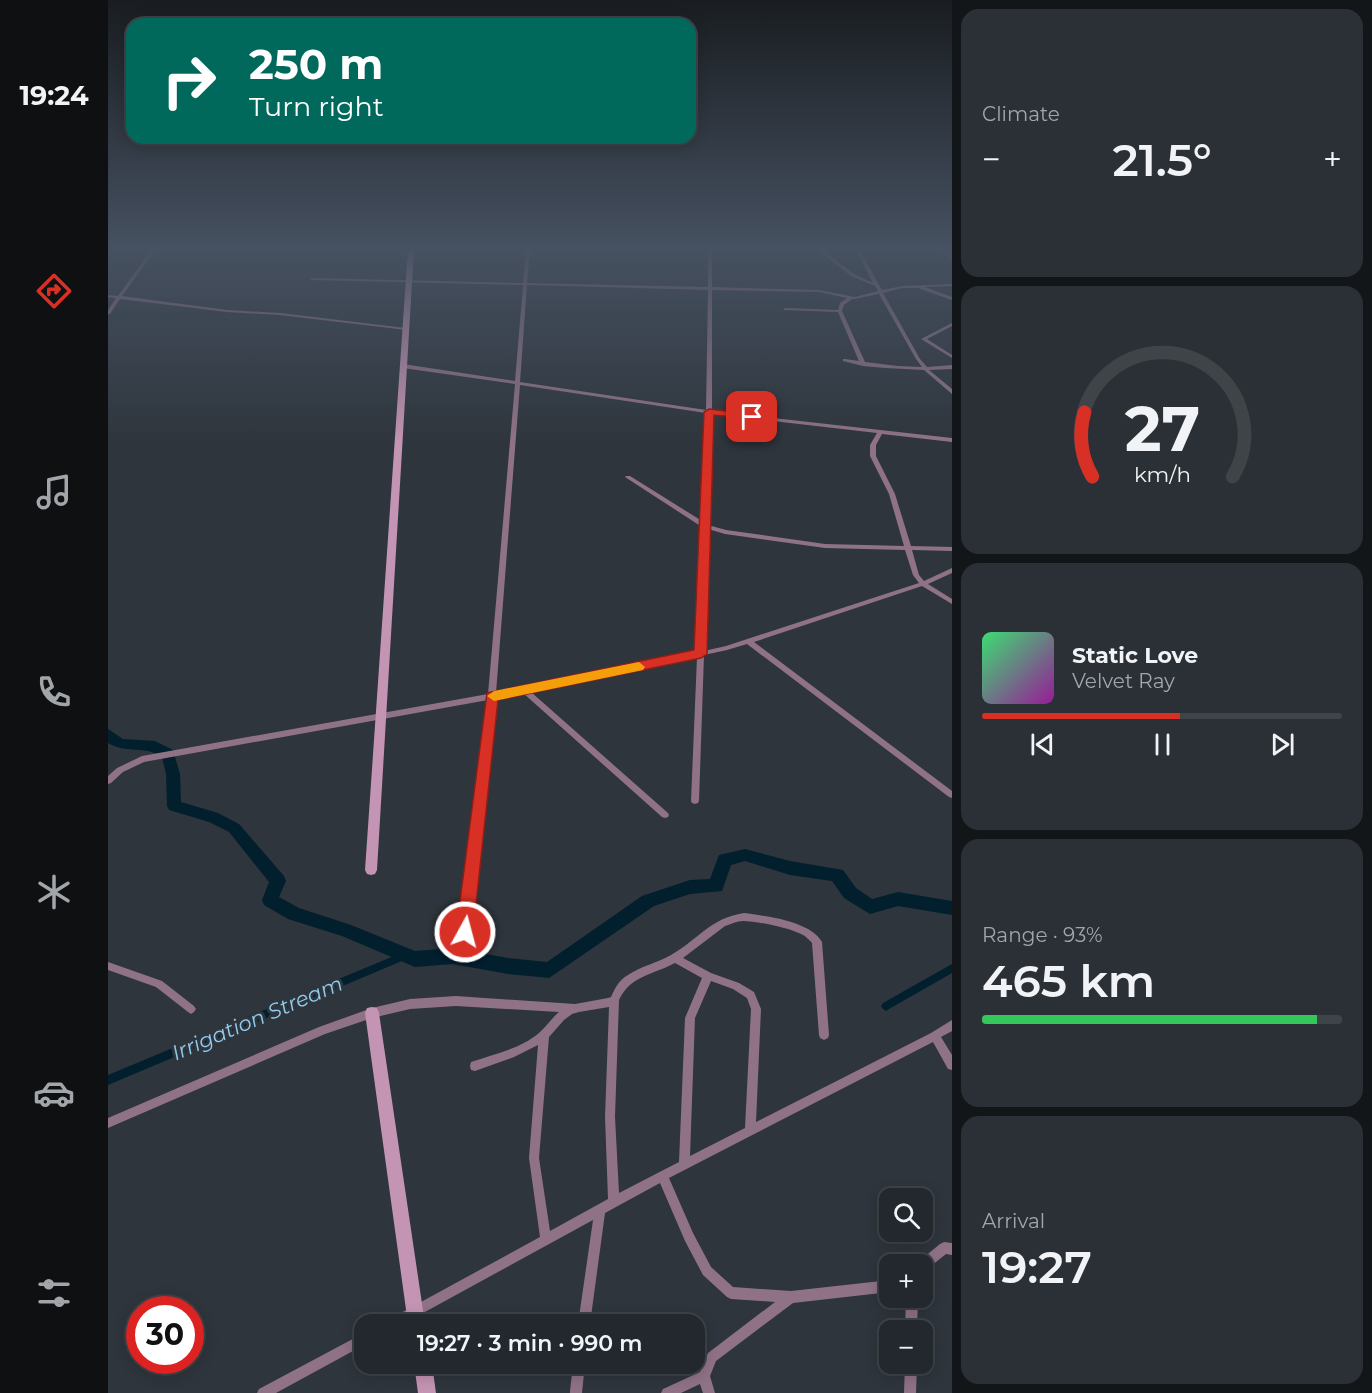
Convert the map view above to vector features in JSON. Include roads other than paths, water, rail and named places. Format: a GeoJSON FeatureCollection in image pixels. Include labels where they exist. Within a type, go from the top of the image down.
{"type":"FeatureCollection","features":[{"type":"Feature","properties":{"kind":"street"},"geometry":{"type":"LineString","coordinates":[[280,314],[406,329]]}},
{"type":"Feature","properties":{"kind":"street"},"geometry":{"type":"LineString","coordinates":[[371,870],[407,314]]}},
{"type":"Feature","properties":{"kind":"street"},"geometry":{"type":"LineString","coordinates":[[465,932],[492,696],[523,314]]}},
{"type":"Feature","properties":{"kind":"street"},"geometry":{"type":"LineString","coordinates":[[695,801],[709,412],[710,314]]}},
{"type":"Feature","properties":{"kind":"street"},"geometry":{"type":"LineString","coordinates":[[842,314],[863,364]]}},
{"type":"Feature","properties":{"kind":"street"},"geometry":{"type":"LineString","coordinates":[[892,314],[926,370],[952,392]]}},
{"type":"Feature","properties":{"kind":"street"},"geometry":{"type":"LineString","coordinates":[[910,345],[952,324]]}},
{"type":"Feature","properties":{"kind":"street"},"geometry":{"type":"LineString","coordinates":[[923,339],[952,357]]}},
{"type":"Feature","properties":{"kind":"street"},"geometry":{"type":"LineString","coordinates":[[845,360],[926,370],[952,367]]}},
{"type":"Feature","properties":{"kind":"street"},"geometry":{"type":"LineString","coordinates":[[403,366],[709,412],[952,440]]}},
{"type":"Feature","properties":{"kind":"street"},"geometry":{"type":"LineString","coordinates":[[881,431],[873,445],[873,456],[892,494],[916,575],[923,584],[952,602]]}},
{"type":"Feature","properties":{"kind":"street"},"geometry":{"type":"LineString","coordinates":[[628,477],[705,526],[725,532],[825,546],[952,549]]}},
{"type":"Feature","properties":{"kind":"street"},"geometry":{"type":"LineString","coordinates":[[108,781],[120,770],[142,759],[524,690],[701,654],[923,584],[952,570]]}},
{"type":"Feature","properties":{"kind":"street"},"geometry":{"type":"LineString","coordinates":[[748,641],[952,795]]}},
{"type":"Feature","properties":{"kind":"street"},"geometry":{"type":"LineString","coordinates":[[524,690],[665,815]]}},
{"type":"Feature","properties":{"kind":"street"},"geometry":{"type":"LineString","coordinates":[[614,1202],[610,1117],[614,1000],[619,987],[629,978],[675,958],[726,920],[741,917],[764,919],[802,930],[813,936],[817,942],[824,1035]]}},
{"type":"Feature","properties":{"kind":"street"},"geometry":{"type":"LineString","coordinates":[[675,958],[751,995],[756,1009],[750,1131]]}},
{"type":"Feature","properties":{"kind":"street"},"geometry":{"type":"LineString","coordinates":[[108,966],[159,984],[191,1009]]}},
{"type":"Feature","properties":{"kind":"street"},"geometry":{"type":"LineString","coordinates":[[684,1165],[690,1018],[708,976]]}},
{"type":"Feature","properties":{"kind":"street"},"geometry":{"type":"LineString","coordinates":[[108,1123],[323,1030],[372,1013],[411,1004],[456,1001],[574,1008],[603,1006],[614,1000]]}},
{"type":"Feature","properties":{"kind":"street"},"geometry":{"type":"LineString","coordinates":[[475,1066],[516,1051],[544,1035],[557,1017],[574,1008]]}},
{"type":"Feature","properties":{"kind":"street"},"geometry":{"type":"LineString","coordinates":[[372,1013],[415,1314]]}},
{"type":"Feature","properties":{"kind":"street"},"geometry":{"type":"LineString","coordinates":[[423,1314],[614,1202],[935,1036],[952,1025]]}},
{"type":"Feature","properties":{"kind":"street"},"geometry":{"type":"LineString","coordinates":[[544,1035],[534,1158],[546,1240]]}},
{"type":"Feature","properties":{"kind":"street"},"geometry":{"type":"LineString","coordinates":[[935,1036],[952,1065]]}},
{"type":"Feature","properties":{"kind":"street"},"geometry":{"type":"LineString","coordinates":[[663,1176],[688,1237],[707,1271],[731,1293],[790,1297],[879,1287]]}},
{"type":"Feature","properties":{"kind":"street"},"geometry":{"type":"LineString","coordinates":[[586,1314],[600,1210]]}},
{"type":"Feature","properties":{"kind":"street"},"geometry":{"type":"LineString","coordinates":[[933,1257],[944,1248],[952,1249]]}},
{"type":"Feature","properties":{"kind":"street"},"geometry":{"type":"LineString","coordinates":[[709,1393],[704,1376],[712,1357],[790,1297]]}},
{"type":"Feature","properties":{"kind":"street"},"geometry":{"type":"LineString","coordinates":[[263,1393],[354,1344]]}},
{"type":"Feature","properties":{"kind":"street"},"geometry":{"type":"LineString","coordinates":[[424,1374],[427,1393]]}},
{"type":"Feature","properties":{"kind":"street"},"geometry":{"type":"LineString","coordinates":[[576,1391],[578,1374]]}},
{"type":"Feature","properties":{"kind":"street"},"geometry":{"type":"LineString","coordinates":[[910,1393],[911,1374]]}},
{"type":"Feature","properties":{"kind":"street"},"geometry":{"type":"LineString","coordinates":[[667,1393],[704,1376]]}},
{"type":"Feature","properties":{"kind":"waterway"},"geometry":{"type":"LineString","coordinates":[[108,734],[118,743],[155,746],[168,754],[173,774],[174,806],[213,817],[234,828],[278,881],[270,900],[294,914],[345,930],[415,959],[453,956],[508,966],[549,970],[648,901],[690,887],[716,886],[725,860],[745,855],[790,868],[837,875],[850,893],[870,907],[898,899],[952,908]]}},
{"type":"Feature","properties":{"kind":"waterway","name":"Irrigation Stream"},"geometry":{"type":"LineString","coordinates":[[108,1080],[406,955]]}},
{"type":"Feature","properties":{"kind":"waterway"},"geometry":{"type":"LineString","coordinates":[[886,1006],[952,968]]}}]}
